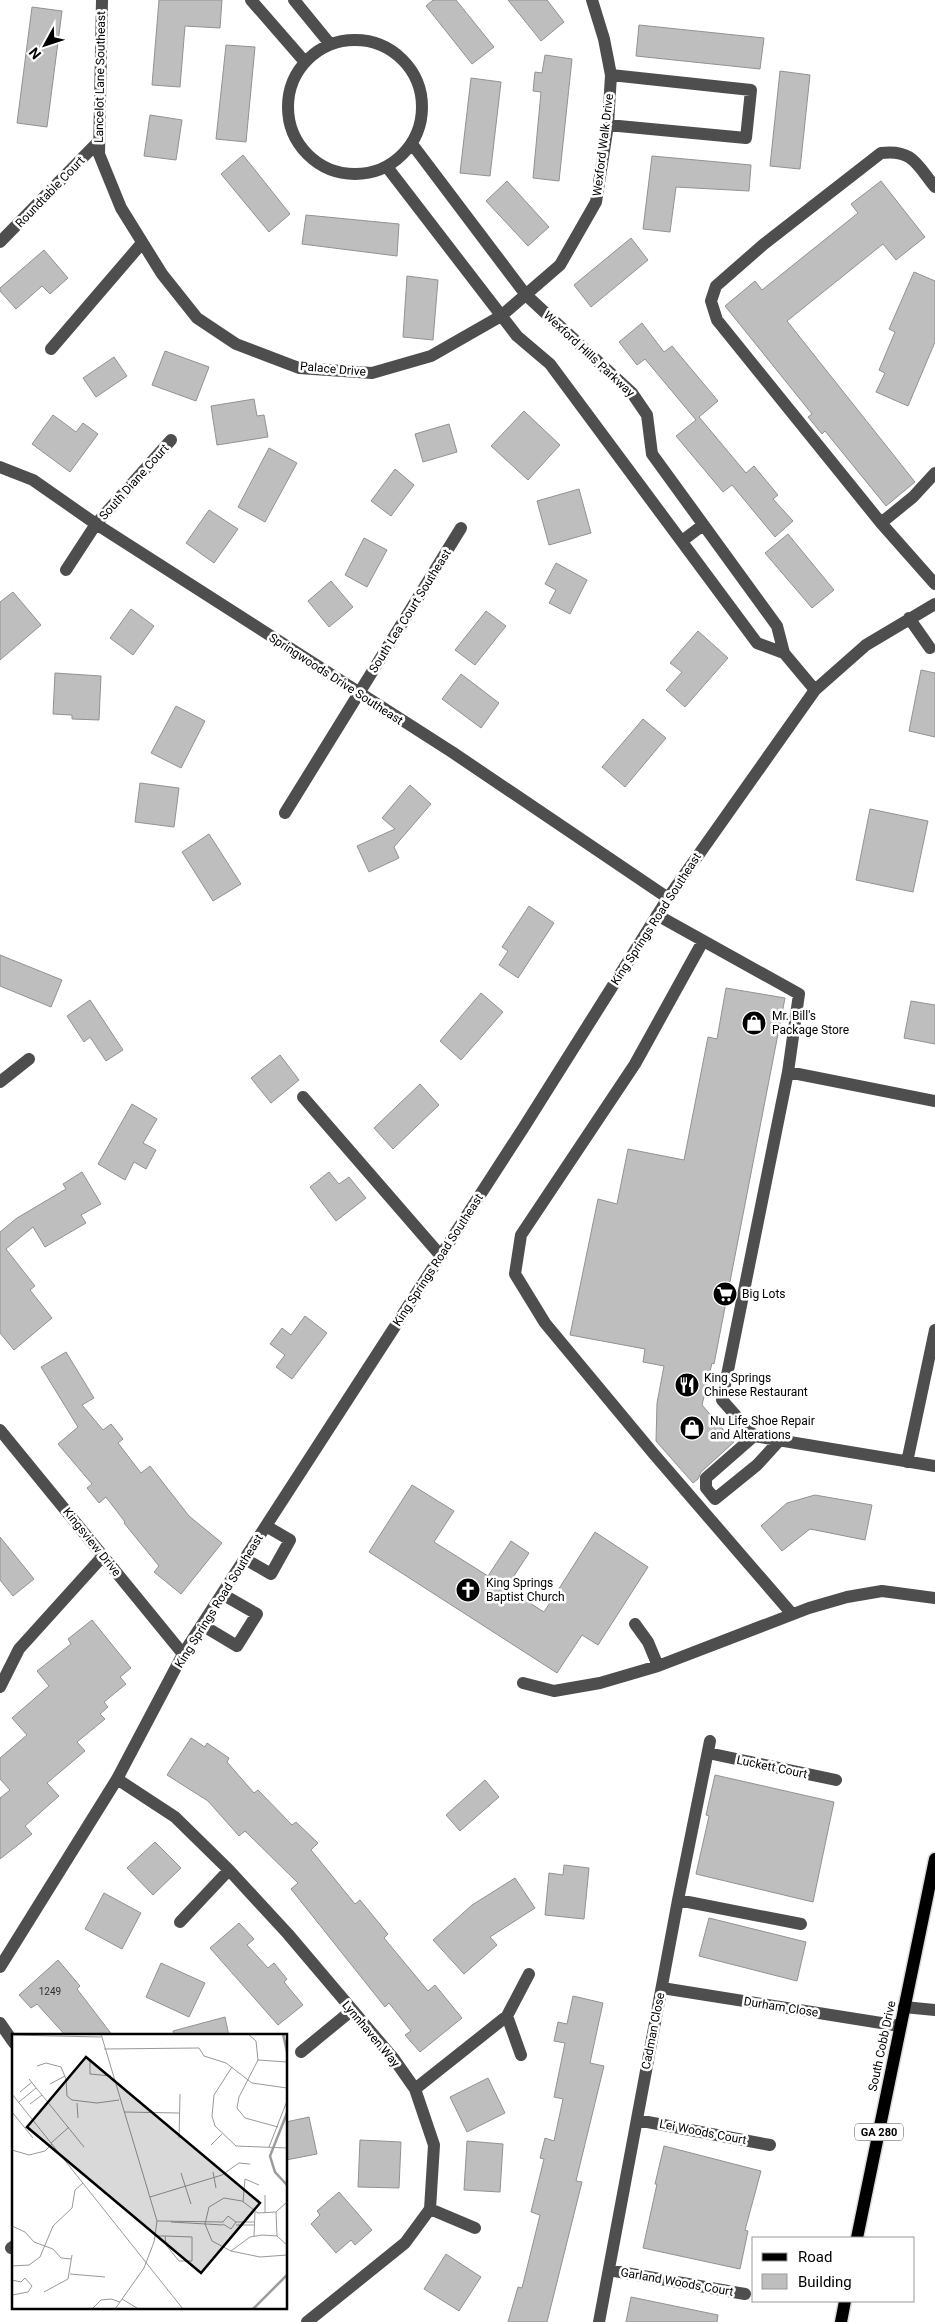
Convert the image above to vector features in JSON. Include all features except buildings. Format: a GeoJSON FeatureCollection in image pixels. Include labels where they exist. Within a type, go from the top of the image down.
{"type":"FeatureCollection","features":[{"type":"Feature","properties":{"kind":"main road","name":"South Cobb Drive"},"geometry":{"type":"LineString","coordinates":[[857,2237],[935,1859]]}},
{"type":"Feature","properties":{"kind":"main road"},"geometry":{"type":"LineString","coordinates":[[840,2322],[845,2302]]}},
{"type":"Feature","properties":{"kind":"street","name":"Lancelot Lane Southeast"},"geometry":{"type":"LineString","coordinates":[[102,0],[99,154],[121,208],[142,243]]}},
{"type":"Feature","properties":{"kind":"street"},"geometry":{"type":"LineString","coordinates":[[251,0],[305,62]]}},
{"type":"Feature","properties":{"kind":"street"},"geometry":{"type":"LineString","coordinates":[[294,0],[330,44]]}},
{"type":"Feature","properties":{"kind":"street","name":"Wexford Walk Drive"},"geometry":{"type":"LineString","coordinates":[[501,316],[560,265],[596,202],[608,126],[611,75],[604,39],[592,0]]}},
{"type":"Feature","properties":{"kind":"street"},"geometry":{"type":"LineString","coordinates":[[354,40],[378,44],[399,56],[414,75],[422,98],[421,122],[412,144],[401,157],[387,167],[361,174],[335,171],[312,158],[295,137],[288,111],[291,85],[305,62],[330,44],[354,40]]}},
{"type":"Feature","properties":{"kind":"street"},"geometry":{"type":"LineString","coordinates":[[608,126],[746,138],[751,90],[611,75]]}},
{"type":"Feature","properties":{"kind":"street","name":"Roundtable Court"},"geometry":{"type":"LineString","coordinates":[[0,242],[99,141]]}},
{"type":"Feature","properties":{"kind":"street","name":"Wexford Hills Parkway"},"geometry":{"type":"LineString","coordinates":[[412,144],[526,295],[632,393],[647,415],[652,454],[777,626],[784,653],[815,690]]}},
{"type":"Feature","properties":{"kind":"street"},"geometry":{"type":"LineString","coordinates":[[935,187],[907,154],[895,151],[881,153],[764,244],[716,286],[711,301],[717,320],[881,523],[935,584]]}},
{"type":"Feature","properties":{"kind":"street","name":"Wexford Hills Parkway"},"geometry":{"type":"LineString","coordinates":[[387,167],[517,336],[550,364],[757,642],[784,653]]}},
{"type":"Feature","properties":{"kind":"street"},"geometry":{"type":"LineString","coordinates":[[51,349],[142,243]]}},
{"type":"Feature","properties":{"kind":"street","name":"Palace Drive"},"geometry":{"type":"LineString","coordinates":[[142,243],[162,274],[197,318],[236,344],[299,368],[372,373],[431,356],[501,316]]}},
{"type":"Feature","properties":{"kind":"street","name":"South Diane Court"},"geometry":{"type":"LineString","coordinates":[[66,570],[96,524],[171,440]]}},
{"type":"Feature","properties":{"kind":"street","name":"Springwoods Drive Southeast"},"geometry":{"type":"LineString","coordinates":[[0,466],[33,480],[96,524],[358,694],[452,752],[668,898]]}},
{"type":"Feature","properties":{"kind":"street"},"geometry":{"type":"LineString","coordinates":[[881,523],[913,497],[935,473]]}},
{"type":"Feature","properties":{"kind":"street"},"geometry":{"type":"LineString","coordinates":[[682,541],[703,525]]}},
{"type":"Feature","properties":{"kind":"street","name":"South Lea Court Southeast"},"geometry":{"type":"LineString","coordinates":[[285,813],[461,528]]}},
{"type":"Feature","properties":{"kind":"street","name":"King Springs Road Southeast"},"geometry":{"type":"LineString","coordinates":[[0,1967],[117,1779],[183,1654],[441,1256],[668,898],[815,690],[866,645],[935,604]]}},
{"type":"Feature","properties":{"kind":"street"},"geometry":{"type":"LineString","coordinates":[[909,618],[930,648]]}},
{"type":"Feature","properties":{"kind":"street"},"geometry":{"type":"LineString","coordinates":[[657,915],[799,994],[788,1072],[722,1400],[754,1436],[778,1442],[935,1466]]}},
{"type":"Feature","properties":{"kind":"street"},"geometry":{"type":"LineString","coordinates":[[703,941],[635,1064],[521,1235],[515,1274],[545,1323],[653,1453],[792,1614]]}},
{"type":"Feature","properties":{"kind":"street"},"geometry":{"type":"LineString","coordinates":[[0,1082],[29,1059]]}},
{"type":"Feature","properties":{"kind":"street"},"geometry":{"type":"LineString","coordinates":[[788,1072],[935,1101]]}},
{"type":"Feature","properties":{"kind":"street"},"geometry":{"type":"LineString","coordinates":[[303,1097],[441,1256]]}},
{"type":"Feature","properties":{"kind":"street"},"geometry":{"type":"LineString","coordinates":[[907,1462],[935,1330]]}},
{"type":"Feature","properties":{"kind":"street","name":"Kingsview Drive"},"geometry":{"type":"LineString","coordinates":[[0,1430],[183,1654]]}},
{"type":"Feature","properties":{"kind":"street"},"geometry":{"type":"LineString","coordinates":[[754,1436],[706,1478],[706,1488],[716,1499],[756,1465],[778,1442]]}},
{"type":"Feature","properties":{"kind":"street"},"geometry":{"type":"LineString","coordinates":[[245,1559],[271,1574],[290,1540],[266,1526]]}},
{"type":"Feature","properties":{"kind":"street"},"geometry":{"type":"LineString","coordinates":[[0,1687],[19,1649],[103,1556]]}},
{"type":"Feature","properties":{"kind":"street"},"geometry":{"type":"LineString","coordinates":[[523,1683],[554,1691],[600,1682],[658,1666],[792,1614],[847,1596],[882,1591],[935,1598]]}},
{"type":"Feature","properties":{"kind":"street"},"geometry":{"type":"LineString","coordinates":[[202,1625],[237,1646],[257,1614],[222,1594]]}},
{"type":"Feature","properties":{"kind":"street"},"geometry":{"type":"LineString","coordinates":[[635,1624],[648,1642],[658,1666]]}},
{"type":"Feature","properties":{"kind":"street","name":"Luckett Court"},"geometry":{"type":"LineString","coordinates":[[709,1747],[836,1780]]}},
{"type":"Feature","properties":{"kind":"street","name":"Cadman Close"},"geometry":{"type":"LineString","coordinates":[[599,2322],[678,1900],[709,1747]]}},
{"type":"Feature","properties":{"kind":"street","name":"Lynnhaven Way"},"geometry":{"type":"LineString","coordinates":[[117,1779],[175,1817],[229,1870],[288,1934],[394,2060],[415,2089],[434,2145],[430,2209]]}},
{"type":"Feature","properties":{"kind":"street"},"geometry":{"type":"LineString","coordinates":[[180,1922],[229,1870]]}},
{"type":"Feature","properties":{"kind":"street"},"geometry":{"type":"LineString","coordinates":[[678,1900],[801,1924]]}},
{"type":"Feature","properties":{"kind":"street"},"geometry":{"type":"LineString","coordinates":[[415,2089],[507,2016],[529,1974]]}},
{"type":"Feature","properties":{"kind":"street","name":"Durham Close"},"geometry":{"type":"LineString","coordinates":[[662,1988],[900,2026]]}},
{"type":"Feature","properties":{"kind":"street"},"geometry":{"type":"LineString","coordinates":[[904,2007],[935,2010]]}},
{"type":"Feature","properties":{"kind":"street"},"geometry":{"type":"LineString","coordinates":[[301,2052],[351,2011]]}},
{"type":"Feature","properties":{"kind":"street"},"geometry":{"type":"LineString","coordinates":[[507,2016],[521,2055]]}},
{"type":"Feature","properties":{"kind":"street"},"geometry":{"type":"LineString","coordinates":[[0,2023],[12,2039]]}},
{"type":"Feature","properties":{"kind":"street","name":"Lei Woods Court"},"geometry":{"type":"LineString","coordinates":[[637,2120],[770,2145]]}},
{"type":"Feature","properties":{"kind":"street"},"geometry":{"type":"LineString","coordinates":[[307,2322],[405,2243],[430,2209],[475,2228]]}},
{"type":"Feature","properties":{"kind":"street","name":"Garland Woods Court"},"geometry":{"type":"LineString","coordinates":[[609,2270],[745,2294]]}},
{"type":"Feature","properties":{"kind":"place","name":"Mr. Bill's Package Store"},"geometry":{"type":"Point","coordinates":[754,1023]}},
{"type":"Feature","properties":{"kind":"place","name":"Big Lots"},"geometry":{"type":"Point","coordinates":[725,1294]}},
{"type":"Feature","properties":{"kind":"place","name":"King Springs Chinese Restaurant"},"geometry":{"type":"Point","coordinates":[687,1385]}},
{"type":"Feature","properties":{"kind":"place","name":"Nu Life Shoe Repair and Alterations"},"geometry":{"type":"Point","coordinates":[692,1428]}},
{"type":"Feature","properties":{"kind":"place","name":"King Springs Baptist Church"},"geometry":{"type":"Point","coordinates":[468,1590]}}]}
